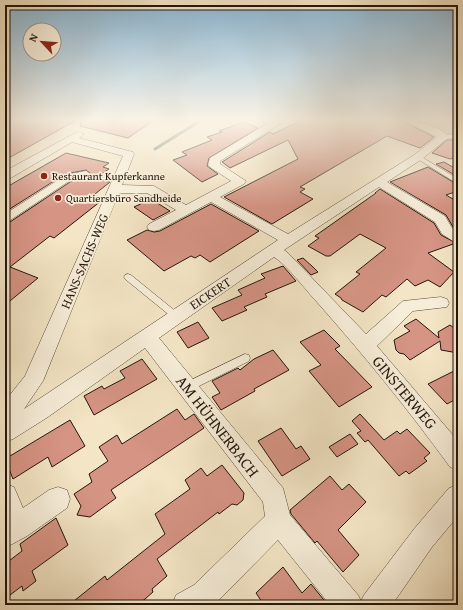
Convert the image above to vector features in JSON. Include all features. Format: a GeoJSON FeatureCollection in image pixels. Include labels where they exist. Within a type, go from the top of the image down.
{"type":"FeatureCollection","features":[{"type":"Feature","properties":{"kind":"street","name":"HANS-SACHS-WEG"},"geometry":{"type":"LineString","coordinates":[[5,176],[53,149]]}},
{"type":"Feature","properties":{"kind":"street","name":"HANS-SACHS-WEG"},"geometry":{"type":"LineString","coordinates":[[5,417],[33,380],[86,253],[115,189],[129,154],[115,149]]}},
{"type":"Feature","properties":{"kind":"street"},"geometry":{"type":"LineString","coordinates":[[154,227],[240,182],[214,165],[214,160],[232,149]]}},
{"type":"Feature","properties":{"kind":"street","name":"EICKERT"},"geometry":{"type":"LineString","coordinates":[[5,432],[41,410],[281,245],[431,149]]}},
{"type":"Feature","properties":{"kind":"street"},"geometry":{"type":"LineString","coordinates":[[5,219],[69,177],[86,174]]}},
{"type":"Feature","properties":{"kind":"street"},"geometry":{"type":"LineString","coordinates":[[378,182],[440,219],[447,231],[458,238]]}},
{"type":"Feature","properties":{"kind":"street"},"geometry":{"type":"LineString","coordinates":[[115,189],[150,190],[186,210]]}},
{"type":"Feature","properties":{"kind":"street","name":"GINSTERWEG"},"geometry":{"type":"LineString","coordinates":[[211,197],[281,245],[283,256],[365,346],[428,419],[458,459]]}},
{"type":"Feature","properties":{"kind":"street","name":"GINSTERWEG"},"geometry":{"type":"LineString","coordinates":[[365,346],[409,305],[441,302]]}},
{"type":"Feature","properties":{"kind":"street","name":"AM HÜHNERBACH"},"geometry":{"type":"LineString","coordinates":[[147,336],[274,497],[279,521],[348,605]]}},
{"type":"Feature","properties":{"kind":"street"},"geometry":{"type":"LineString","coordinates":[[5,496],[11,531],[58,499]]}},
{"type":"Feature","properties":{"kind":"street"},"geometry":{"type":"LineString","coordinates":[[374,605],[423,538],[458,497]]}},
{"type":"Feature","properties":{"kind":"street"},"geometry":{"type":"LineString","coordinates":[[186,605],[204,595],[279,521]]}},
{"type":"Feature","properties":{"kind":"lane"},"geometry":{"type":"LineString","coordinates":[[418,158],[458,182]]}},
{"type":"Feature","properties":{"kind":"lane"},"geometry":{"type":"LineString","coordinates":[[128,277],[176,316]]}},
{"type":"Feature","properties":{"kind":"lane"},"geometry":{"type":"LineString","coordinates":[[187,387],[245,358]]}},
{"type":"Feature","properties":{"kind":"building"},"geometry":{"type":"Polygon","coordinates":[[[5,149],[24,149],[5,160],[5,149]]]}},
{"type":"Feature","properties":{"kind":"building"},"geometry":{"type":"Polygon","coordinates":[[[188,149],[223,149],[209,158],[207,166],[218,174],[202,182],[173,160],[187,155],[182,152],[188,149]]]}},
{"type":"Feature","properties":{"kind":"building"},"geometry":{"type":"Polygon","coordinates":[[[242,149],[268,149],[230,168],[222,162],[242,149]]]}},
{"type":"Feature","properties":{"kind":"building"},"geometry":{"type":"Polygon","coordinates":[[[293,149],[364,149],[300,187],[305,189],[300,192],[313,199],[272,224],[224,197],[298,159],[293,149]]]}},
{"type":"Feature","properties":{"kind":"building"},"geometry":{"type":"Polygon","coordinates":[[[436,149],[458,149],[458,157],[450,159],[432,153],[436,149]]]}},
{"type":"Feature","properties":{"kind":"building"},"geometry":{"type":"Polygon","coordinates":[[[66,153],[109,163],[103,167],[109,169],[95,178],[110,182],[90,198],[101,201],[54,238],[50,236],[10,267],[38,278],[5,305],[5,223],[10,222],[73,180],[89,177],[91,174],[86,170],[65,174],[5,212],[5,188],[66,153]]]}},
{"type":"Feature","properties":{"kind":"building"},"geometry":{"type":"Polygon","coordinates":[[[444,162],[458,170],[458,177],[436,164],[444,162]]]}},
{"type":"Feature","properties":{"kind":"building"},"geometry":{"type":"Polygon","coordinates":[[[428,167],[458,185],[458,191],[446,195],[458,202],[458,230],[453,227],[446,215],[390,182],[428,167]]]}},
{"type":"Feature","properties":{"kind":"building"},"geometry":{"type":"Polygon","coordinates":[[[380,189],[434,223],[441,235],[456,243],[428,253],[454,272],[440,287],[428,280],[415,286],[407,279],[386,297],[382,295],[363,312],[342,300],[335,294],[360,274],[356,272],[386,248],[360,234],[330,256],[326,256],[308,246],[319,238],[315,236],[380,189]]]}},
{"type":"Feature","properties":{"kind":"building"},"geometry":{"type":"Polygon","coordinates":[[[151,199],[170,211],[153,220],[134,207],[151,199]]]}},
{"type":"Feature","properties":{"kind":"building"},"geometry":{"type":"Polygon","coordinates":[[[211,204],[259,231],[210,262],[200,255],[195,258],[191,256],[164,271],[127,240],[147,230],[154,232],[160,231],[211,204]]]}},
{"type":"Feature","properties":{"kind":"building"},"geometry":{"type":"Polygon","coordinates":[[[303,258],[318,272],[311,275],[297,260],[303,258]]]}},
{"type":"Feature","properties":{"kind":"building"},"geometry":{"type":"Polygon","coordinates":[[[283,266],[296,281],[265,294],[267,297],[244,307],[247,310],[222,321],[212,308],[242,295],[238,290],[265,278],[261,274],[283,266]]]}},
{"type":"Feature","properties":{"kind":"building"},"geometry":{"type":"Polygon","coordinates":[[[416,319],[439,338],[438,332],[450,325],[458,331],[458,353],[441,350],[440,341],[410,360],[404,354],[399,353],[396,350],[394,340],[410,331],[404,326],[416,319]]]}},
{"type":"Feature","properties":{"kind":"building"},"geometry":{"type":"Polygon","coordinates":[[[198,322],[209,338],[188,348],[177,332],[198,322]]]}},
{"type":"Feature","properties":{"kind":"building"},"geometry":{"type":"Polygon","coordinates":[[[324,330],[340,346],[335,349],[372,387],[339,407],[309,371],[321,365],[300,342],[324,330]]]}},
{"type":"Feature","properties":{"kind":"building"},"geometry":{"type":"Polygon","coordinates":[[[273,350],[289,370],[254,389],[255,391],[221,410],[212,397],[220,393],[212,381],[238,368],[240,370],[254,359],[273,350]]]}},
{"type":"Feature","properties":{"kind":"building"},"geometry":{"type":"Polygon","coordinates":[[[142,359],[157,379],[94,415],[84,396],[102,386],[104,389],[125,378],[120,371],[142,359]]]}},
{"type":"Feature","properties":{"kind":"building"},"geometry":{"type":"Polygon","coordinates":[[[458,369],[458,398],[447,404],[428,384],[458,369]]]}},
{"type":"Feature","properties":{"kind":"building"},"geometry":{"type":"Polygon","coordinates":[[[177,409],[185,420],[194,414],[204,428],[111,490],[116,498],[90,517],[77,515],[81,506],[74,494],[92,482],[89,474],[108,461],[99,447],[117,435],[122,444],[177,409]]]}},
{"type":"Feature","properties":{"kind":"building"},"geometry":{"type":"Polygon","coordinates":[[[360,414],[384,440],[397,431],[400,434],[407,429],[430,453],[424,458],[427,461],[409,474],[406,471],[399,476],[368,440],[365,442],[357,433],[361,431],[352,421],[360,414]]]}},
{"type":"Feature","properties":{"kind":"building"},"geometry":{"type":"Polygon","coordinates":[[[70,420],[85,446],[52,467],[48,457],[13,479],[5,459],[70,420]]]}},
{"type":"Feature","properties":{"kind":"building"},"geometry":{"type":"Polygon","coordinates":[[[281,428],[296,449],[301,446],[310,459],[282,476],[258,441],[281,428]]]}},
{"type":"Feature","properties":{"kind":"building"},"geometry":{"type":"Polygon","coordinates":[[[350,434],[358,444],[337,457],[329,447],[350,434]]]}},
{"type":"Feature","properties":{"kind":"building"},"geometry":{"type":"Polygon","coordinates":[[[222,465],[244,493],[243,500],[237,505],[232,504],[219,514],[218,512],[157,559],[167,576],[152,589],[153,592],[138,605],[69,605],[105,576],[107,580],[165,534],[155,514],[190,489],[185,480],[201,468],[207,476],[222,465]]]}},
{"type":"Feature","properties":{"kind":"building"},"geometry":{"type":"Polygon","coordinates":[[[330,476],[342,490],[349,484],[366,502],[338,530],[359,555],[343,572],[317,541],[315,543],[291,514],[290,510],[330,476]]]}},
{"type":"Feature","properties":{"kind":"building"},"geometry":{"type":"Polygon","coordinates":[[[56,518],[68,545],[32,571],[36,581],[23,591],[22,586],[10,595],[5,583],[5,564],[22,551],[20,544],[56,518]]]}},
{"type":"Feature","properties":{"kind":"building"},"geometry":{"type":"Polygon","coordinates":[[[283,567],[302,593],[311,584],[328,605],[264,605],[256,593],[283,567]]]}},
{"type":"Feature","properties":{"kind":"place","name":"Restaurant Kupferkanne"},"geometry":{"type":"Point","coordinates":[44,176]}},
{"type":"Feature","properties":{"kind":"place","name":"Quartiersbüro Sandheide"},"geometry":{"type":"Point","coordinates":[58,198]}}]}
